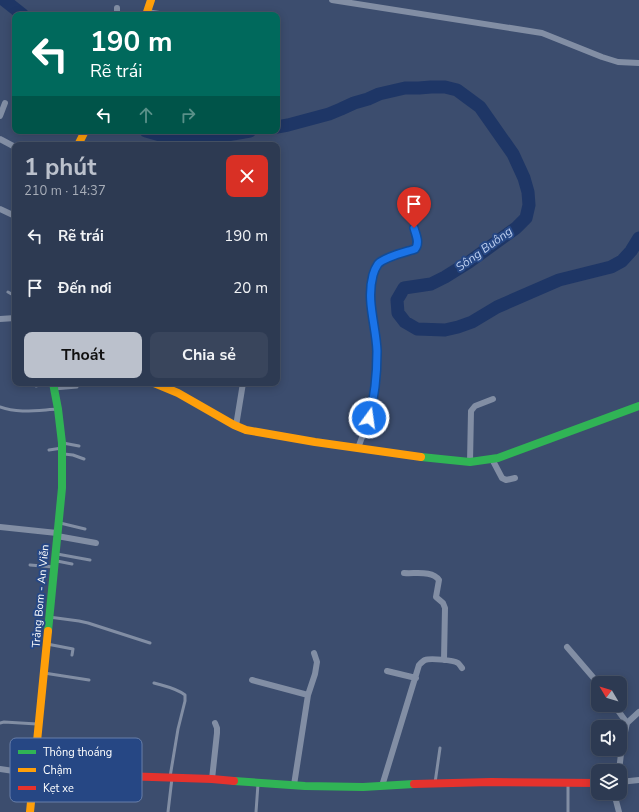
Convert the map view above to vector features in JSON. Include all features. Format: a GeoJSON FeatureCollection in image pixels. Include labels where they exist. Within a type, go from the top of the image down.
{"type":"FeatureCollection","features":[{"type":"Feature","properties":{"kind":"street"},"geometry":{"type":"LineString","coordinates":[[147,12],[151,0]]}},
{"type":"Feature","properties":{"kind":"street"},"geometry":{"type":"LineString","coordinates":[[332,0],[542,33],[602,57],[618,62],[639,64]]}},
{"type":"Feature","properties":{"kind":"street"},"geometry":{"type":"LineString","coordinates":[[0,116],[5,103]]}},
{"type":"Feature","properties":{"kind":"street"},"geometry":{"type":"LineString","coordinates":[[0,139],[12,145]]}},
{"type":"Feature","properties":{"kind":"street"},"geometry":{"type":"LineString","coordinates":[[358,448],[369,418],[376,382],[376,344],[371,310],[370,286],[374,272],[379,263],[383,260],[415,249],[417,246],[410,208]]}},
{"type":"Feature","properties":{"kind":"street"},"geometry":{"type":"LineString","coordinates":[[0,209],[12,215]]}},
{"type":"Feature","properties":{"kind":"street"},"geometry":{"type":"LineString","coordinates":[[0,319],[12,318]]}},
{"type":"Feature","properties":{"kind":"street","name":"Trảng Bom - An Viễn"},"geometry":{"type":"LineString","coordinates":[[38,738],[62,488],[62,448],[54,386]]}},
{"type":"Feature","properties":{"kind":"street"},"geometry":{"type":"LineString","coordinates":[[164,386],[236,426],[246,430],[269,435],[408,456],[470,462],[498,458],[639,406]]}},
{"type":"Feature","properties":{"kind":"street"},"geometry":{"type":"LineString","coordinates":[[236,426],[243,386]]}},
{"type":"Feature","properties":{"kind":"street"},"geometry":{"type":"LineString","coordinates":[[470,462],[471,411],[475,406],[493,399]]}},
{"type":"Feature","properties":{"kind":"street"},"geometry":{"type":"LineString","coordinates":[[492,459],[502,478],[506,480],[515,478]]}},
{"type":"Feature","properties":{"kind":"street"},"geometry":{"type":"LineString","coordinates":[[0,527],[57,534],[96,543]]}},
{"type":"Feature","properties":{"kind":"street"},"geometry":{"type":"LineString","coordinates":[[404,573],[433,575],[439,580],[436,596],[443,603],[445,608],[444,660]]}},
{"type":"Feature","properties":{"kind":"street"},"geometry":{"type":"LineString","coordinates":[[567,647],[592,676]]}},
{"type":"Feature","properties":{"kind":"street"},"geometry":{"type":"LineString","coordinates":[[294,785],[308,695],[315,674],[317,662],[314,653]]}},
{"type":"Feature","properties":{"kind":"street"},"geometry":{"type":"LineString","coordinates":[[382,786],[420,664],[429,659],[444,660],[454,661],[462,668]]}},
{"type":"Feature","properties":{"kind":"street"},"geometry":{"type":"LineString","coordinates":[[387,671],[416,678]]}},
{"type":"Feature","properties":{"kind":"street"},"geometry":{"type":"LineString","coordinates":[[252,680],[308,695]]}},
{"type":"Feature","properties":{"kind":"street"},"geometry":{"type":"LineString","coordinates":[[627,723],[639,712]]}},
{"type":"Feature","properties":{"kind":"street"},"geometry":{"type":"LineString","coordinates":[[212,779],[217,733],[215,723]]}},
{"type":"Feature","properties":{"kind":"street"},"geometry":{"type":"LineString","coordinates":[[0,769],[10,771]]}},
{"type":"Feature","properties":{"kind":"street"},"geometry":{"type":"LineString","coordinates":[[142,777],[363,787],[491,782],[591,783]]}},
{"type":"Feature","properties":{"kind":"street"},"geometry":{"type":"LineString","coordinates":[[627,781],[639,780]]}},
{"type":"Feature","properties":{"kind":"street"},"geometry":{"type":"LineString","coordinates":[[616,800],[619,812]]}},
{"type":"Feature","properties":{"kind":"street","name":"Trảng Bom - An Viễn"},"geometry":{"type":"LineString","coordinates":[[30,812],[31,802]]}},
{"type":"Feature","properties":{"kind":"lane"},"geometry":{"type":"LineString","coordinates":[[8,292],[12,294]]}},
{"type":"Feature","properties":{"kind":"lane"},"geometry":{"type":"LineString","coordinates":[[54,386],[77,387]]}},
{"type":"Feature","properties":{"kind":"lane"},"geometry":{"type":"LineString","coordinates":[[0,407],[22,411],[58,409]]}},
{"type":"Feature","properties":{"kind":"lane"},"geometry":{"type":"LineString","coordinates":[[49,450],[79,446]]}},
{"type":"Feature","properties":{"kind":"lane"},"geometry":{"type":"LineString","coordinates":[[62,448],[73,455],[84,459]]}},
{"type":"Feature","properties":{"kind":"lane"},"geometry":{"type":"LineString","coordinates":[[58,523],[85,529]]}},
{"type":"Feature","properties":{"kind":"lane"},"geometry":{"type":"LineString","coordinates":[[55,560],[72,564]]}},
{"type":"Feature","properties":{"kind":"lane"},"geometry":{"type":"LineString","coordinates":[[30,565],[55,560],[90,560]]}},
{"type":"Feature","properties":{"kind":"lane"},"geometry":{"type":"LineString","coordinates":[[49,617],[88,623],[150,643]]}},
{"type":"Feature","properties":{"kind":"lane"},"geometry":{"type":"LineString","coordinates":[[47,644],[73,647],[72,655]]}},
{"type":"Feature","properties":{"kind":"lane"},"geometry":{"type":"LineString","coordinates":[[44,673],[89,680]]}},
{"type":"Feature","properties":{"kind":"lane"},"geometry":{"type":"LineString","coordinates":[[154,683],[173,688],[185,695],[170,778],[168,812]]}},
{"type":"Feature","properties":{"kind":"lane"},"geometry":{"type":"LineString","coordinates":[[0,723],[39,724]]}},
{"type":"Feature","properties":{"kind":"lane"},"geometry":{"type":"LineString","coordinates":[[435,783],[440,748]]}},
{"type":"Feature","properties":{"kind":"lane"},"geometry":{"type":"LineString","coordinates":[[256,812],[258,782]]}},
{"type":"Feature","properties":{"kind":"lane"},"geometry":{"type":"LineString","coordinates":[[568,783],[568,812]]}},
{"type":"Feature","properties":{"kind":"waterway","name":"Sông Buông"},"geometry":{"type":"LineString","coordinates":[[4,0],[19,12]]}},
{"type":"Feature","properties":{"kind":"waterway","name":"Sông Buông"},"geometry":{"type":"LineString","coordinates":[[280,126],[329,114],[379,94],[405,88],[445,87],[457,90],[480,107],[513,154],[524,178],[528,192],[529,205],[526,218],[516,228],[469,262],[445,277],[431,284],[404,288],[397,300],[398,313],[405,322],[417,329],[445,330],[458,327],[472,322],[497,307],[559,280],[611,267],[622,261],[631,251],[639,238]]}},
{"type":"Feature","properties":{"kind":"waterway","name":"Sông Buông"},"geometry":{"type":"LineString","coordinates":[[156,134],[180,138],[233,134]]}},
{"type":"Feature","properties":{"kind":"traffic: fast"},"geometry":{"type":"LineString","coordinates":[[48,631],[62,488],[62,443],[54,386]]}},
{"type":"Feature","properties":{"kind":"traffic: fast"},"geometry":{"type":"LineString","coordinates":[[421,457],[470,462],[498,458],[639,406]]}},
{"type":"Feature","properties":{"kind":"traffic: fast"},"geometry":{"type":"LineString","coordinates":[[234,781],[305,786],[363,787],[414,784]]}},
{"type":"Feature","properties":{"kind":"traffic: slow"},"geometry":{"type":"LineString","coordinates":[[147,12],[151,0]]}},
{"type":"Feature","properties":{"kind":"traffic: slow"},"geometry":{"type":"LineString","coordinates":[[80,142],[84,134]]}},
{"type":"Feature","properties":{"kind":"traffic: slow"},"geometry":{"type":"LineString","coordinates":[[161,386],[178,393],[234,425],[246,430],[315,442],[421,457]]}},
{"type":"Feature","properties":{"kind":"traffic: slow"},"geometry":{"type":"LineString","coordinates":[[37,738],[48,631]]}},
{"type":"Feature","properties":{"kind":"traffic: slow"},"geometry":{"type":"LineString","coordinates":[[30,812],[31,802]]}},
{"type":"Feature","properties":{"kind":"traffic: jam"},"geometry":{"type":"LineString","coordinates":[[142,777],[234,781]]}},
{"type":"Feature","properties":{"kind":"traffic: jam"},"geometry":{"type":"LineString","coordinates":[[414,784],[491,782],[591,783]]}},
{"type":"Feature","properties":{"kind":"route"},"geometry":{"type":"LineString","coordinates":[[369,418],[376,382],[377,353],[371,310],[370,286],[374,272],[379,263],[383,260],[416,248],[418,244],[414,228]]}}]}
